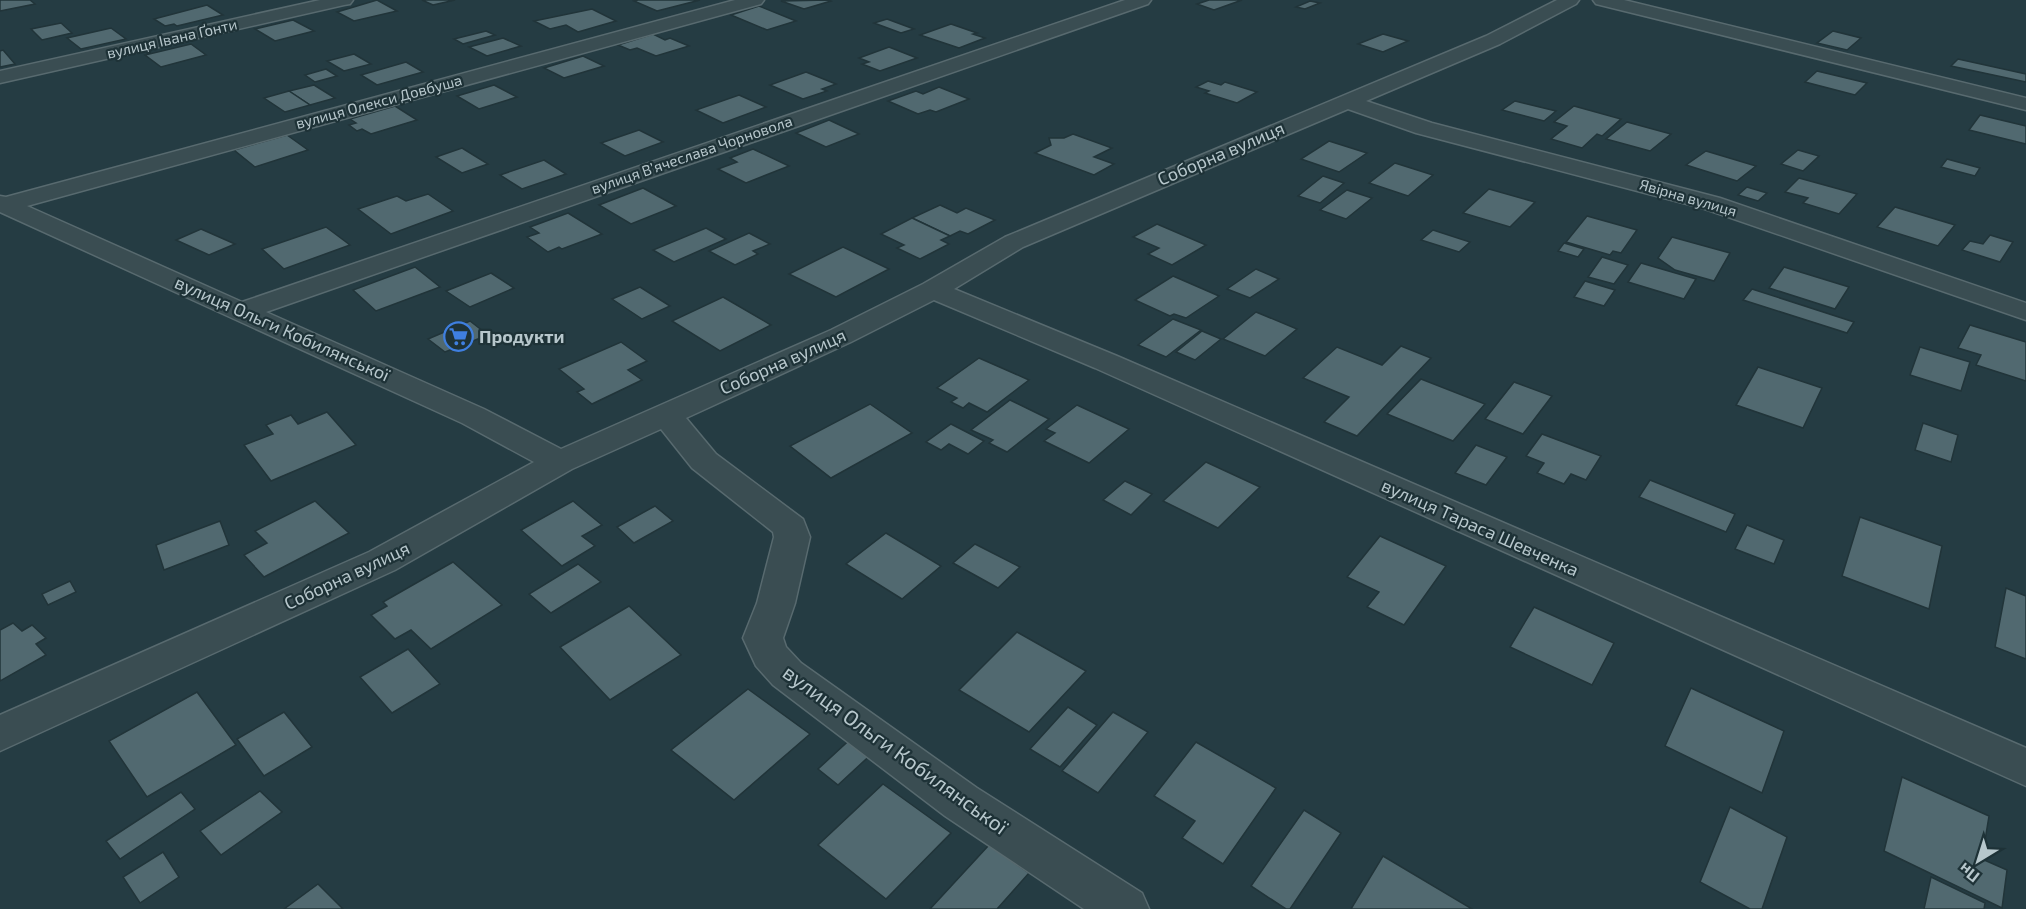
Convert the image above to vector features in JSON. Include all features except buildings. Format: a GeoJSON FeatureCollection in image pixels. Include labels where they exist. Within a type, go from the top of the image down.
{"type":"FeatureCollection","features":[{"type":"Feature","properties":{"kind":"street","name":"вулиця Івана Ґонти"},"geometry":{"type":"LineString","coordinates":[[0,77],[344,0]]}},
{"type":"Feature","properties":{"kind":"street","name":"вулиця Олекси Довбуша"},"geometry":{"type":"LineString","coordinates":[[2,204],[754,0]]}},
{"type":"Feature","properties":{"kind":"street","name":"вулиця Вʼячеслава Чорновола"},"geometry":{"type":"LineString","coordinates":[[242,311],[1142,0]]}},
{"type":"Feature","properties":{"kind":"street","name":"Соборна вулиця"},"geometry":{"type":"LineString","coordinates":[[0,734],[382,561],[560,462],[841,336],[933,290],[1014,242],[1493,40],[1569,0]]}},
{"type":"Feature","properties":{"kind":"street"},"geometry":{"type":"LineString","coordinates":[[1602,0],[2026,104]]}},
{"type":"Feature","properties":{"kind":"street","name":"Явірна вулиця"},"geometry":{"type":"LineString","coordinates":[[1345,101],[1464,139],[1711,203],[2026,312]]}},
{"type":"Feature","properties":{"kind":"street","name":"вулиця Ольги Кобилянської"},"geometry":{"type":"LineString","coordinates":[[2,204],[473,416],[560,462]]}},
{"type":"Feature","properties":{"kind":"street","name":"вулиця Тараса Шевченка"},"geometry":{"type":"LineString","coordinates":[[933,290],[1106,362],[2026,768]]}},
{"type":"Feature","properties":{"kind":"street","name":"вулиця Ольги Кобилянської"},"geometry":{"type":"LineString","coordinates":[[666,414],[704,461],[789,527],[792,537],[776,603],[763,638],[770,655],[787,674],[961,802],[1125,909]]}},
{"type":"Feature","properties":{"kind":"place","name":"Продукти"},"geometry":{"type":"Point","coordinates":[458,337]}}]}
